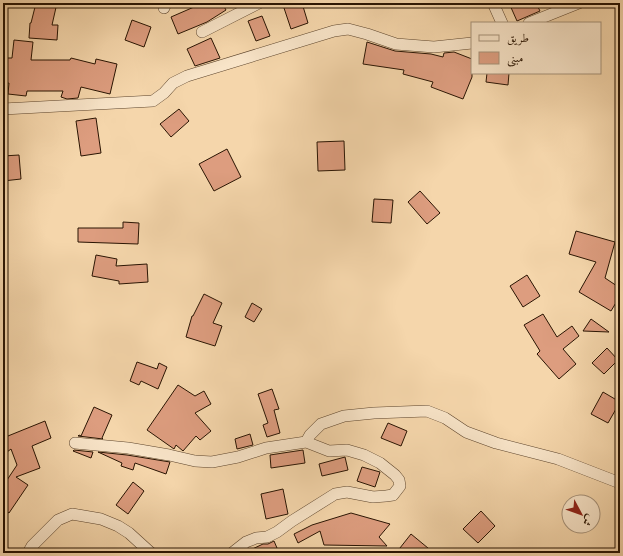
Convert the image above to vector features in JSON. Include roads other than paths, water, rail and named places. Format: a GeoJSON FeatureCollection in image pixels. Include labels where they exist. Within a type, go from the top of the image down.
{"type":"FeatureCollection","features":[{"type":"Feature","properties":{"kind":"street"},"geometry":{"type":"LineString","coordinates":[[202,32],[245,6],[259,3]]}},
{"type":"Feature","properties":{"kind":"street"},"geometry":{"type":"LineString","coordinates":[[493,3],[502,22]]}},
{"type":"Feature","properties":{"kind":"street"},"geometry":{"type":"LineString","coordinates":[[532,22],[579,3]]}},
{"type":"Feature","properties":{"kind":"street"},"geometry":{"type":"LineString","coordinates":[[3,109],[153,101],[164,93],[173,83],[187,76],[326,33],[348,29],[396,44],[434,47],[471,43]]}},
{"type":"Feature","properties":{"kind":"street"},"geometry":{"type":"LineString","coordinates":[[306,442],[310,435],[321,424],[344,416],[427,411],[445,418],[466,432],[496,443],[558,459],[620,483]]}},
{"type":"Feature","properties":{"kind":"street"},"geometry":{"type":"LineString","coordinates":[[75,443],[128,448],[169,455],[195,462],[212,462],[238,457],[266,448],[306,442],[329,451],[347,450],[364,455],[380,463],[399,480],[400,486],[393,495],[373,497],[347,492],[336,494],[277,532],[267,537],[256,538],[246,542],[232,553]]}},
{"type":"Feature","properties":{"kind":"street"},"geometry":{"type":"LineString","coordinates":[[21,553],[28,546],[30,550],[58,520],[72,514],[101,519],[118,526],[129,533],[151,553]]}}]}
